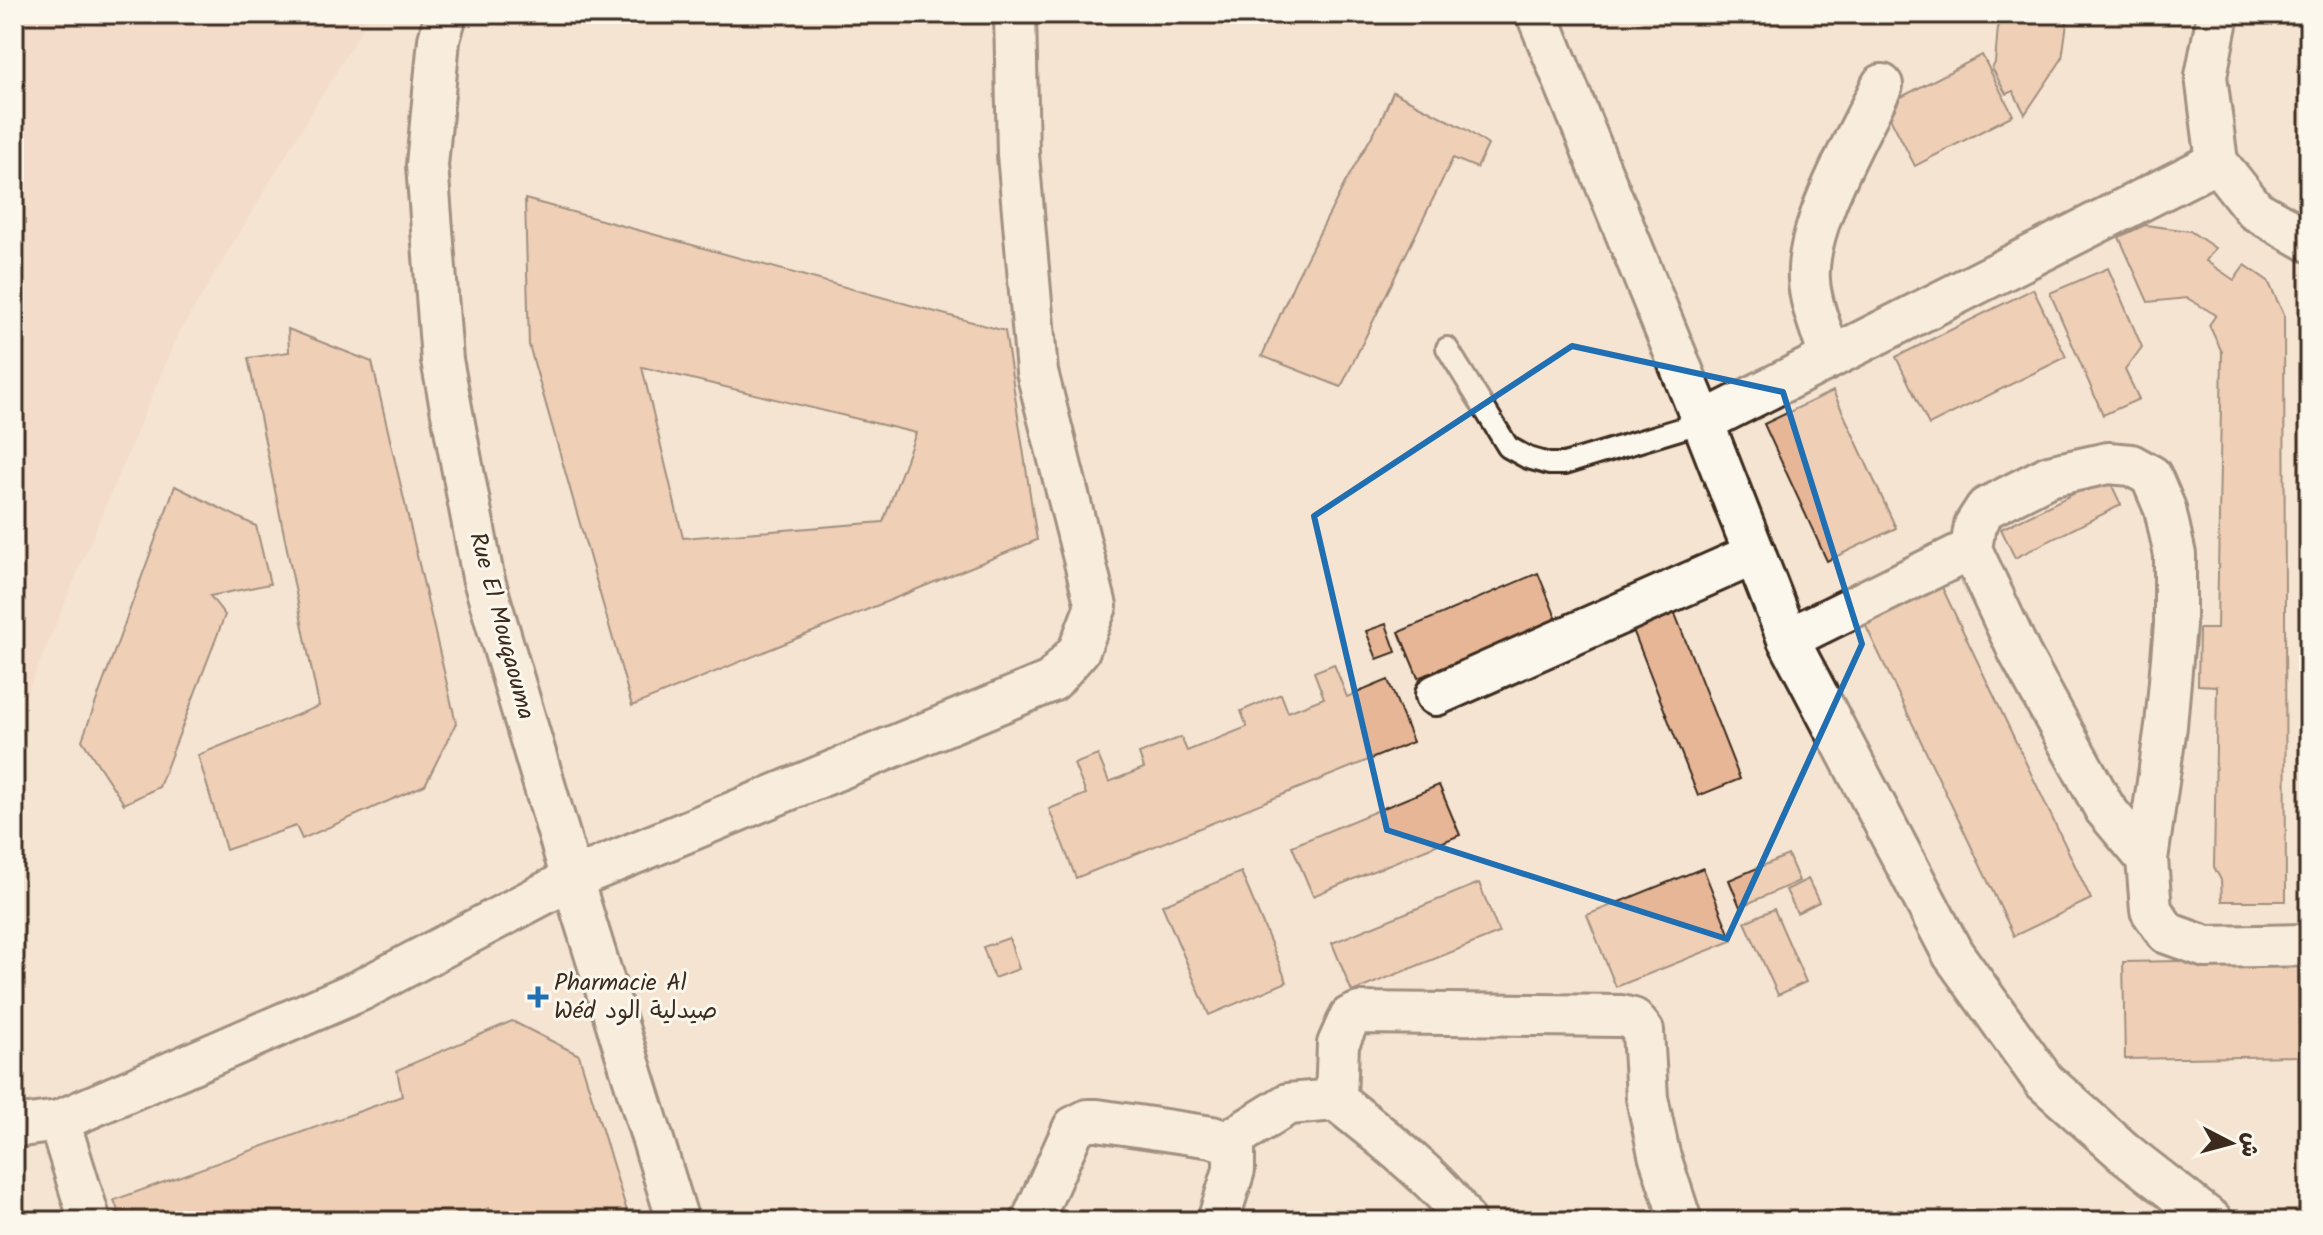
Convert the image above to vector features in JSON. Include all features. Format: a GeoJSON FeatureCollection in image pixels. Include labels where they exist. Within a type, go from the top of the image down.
{"type":"FeatureCollection","features":[{"type":"Feature","properties":{"kind":"street","name":"Rue El Mouqaouma"},"geometry":{"type":"LineString","coordinates":[[446,14],[439,40],[427,165],[442,360],[483,577],[678,1221]]}},
{"type":"Feature","properties":{"kind":"street"},"geometry":{"type":"LineString","coordinates":[[14,1127],[59,1121],[361,990],[572,879],[1052,681],[1079,650],[1096,606],[1037,372],[1018,154],[1015,14]]}},
{"type":"Feature","properties":{"kind":"street"},"geometry":{"type":"LineString","coordinates":[[1537,14],[1788,639],[1953,954],[2044,1081],[2192,1218]]}},
{"type":"Feature","properties":{"kind":"street"},"geometry":{"type":"LineString","coordinates":[[2218,14],[2206,76],[2217,162],[2255,210],[2309,241]]}},
{"type":"Feature","properties":{"kind":"street"},"geometry":{"type":"LineString","coordinates":[[1830,358],[1809,284],[1808,259],[1817,223],[1882,85]]}},
{"type":"Feature","properties":{"kind":"street"},"geometry":{"type":"LineString","coordinates":[[1703,422],[2217,162]]}},
{"type":"Feature","properties":{"kind":"street"},"geometry":{"type":"LineString","coordinates":[[2147,859],[2105,809],[2020,654],[1971,549],[1975,525],[1986,508],[2049,476],[2108,463],[2131,465],[2151,476],[2165,509],[2175,555],[2175,625],[2166,726],[2147,859],[2151,910],[2167,933],[2206,947],[2309,945]]}},
{"type":"Feature","properties":{"kind":"street"},"geometry":{"type":"LineString","coordinates":[[1788,639],[1971,549]]}},
{"type":"Feature","properties":{"kind":"street"},"geometry":{"type":"LineString","coordinates":[[1436,695],[1755,554]]}},
{"type":"Feature","properties":{"kind":"street"},"geometry":{"type":"LineString","coordinates":[[1336,1100],[1338,1044],[1344,1025],[1350,1017],[1359,1013],[1621,1016],[1633,1019],[1643,1031],[1647,1098],[1659,1154],[1681,1221]]}},
{"type":"Feature","properties":{"kind":"street"},"geometry":{"type":"LineString","coordinates":[[1227,1142],[1288,1104],[1336,1100],[1455,1203],[1464,1221]]}},
{"type":"Feature","properties":{"kind":"street"},"geometry":{"type":"LineString","coordinates":[[1032,1221],[1074,1127],[1088,1120],[1212,1137],[1227,1142],[1234,1150],[1234,1170],[1218,1221]]}},
{"type":"Feature","properties":{"kind":"street"},"geometry":{"type":"LineString","coordinates":[[59,1121],[90,1221]]}},
{"type":"Feature","properties":{"kind":"lane"},"geometry":{"type":"LineString","coordinates":[[1447,348],[1508,447],[1528,458],[1549,464],[1564,464],[1703,422]]}},
{"type":"Feature","properties":{"kind":"highlighted area"},"geometry":{"type":"Polygon","coordinates":[[[1572,346],[1783,392],[1862,644],[1727,939],[1387,830],[1314,516],[1572,346]]]}},
{"type":"Feature","properties":{"kind":"shaded area"},"geometry":{"type":"Polygon","coordinates":[[[14,14],[371,14],[177,337],[14,724],[14,14]]]}},
{"type":"Feature","properties":{"kind":"building"},"geometry":{"type":"Polygon","coordinates":[[[1999,14],[2065,14],[2067,23],[2062,59],[2025,114],[2013,91],[2006,94],[1992,68],[1999,14]]]}},
{"type":"Feature","properties":{"kind":"building"},"geometry":{"type":"Polygon","coordinates":[[[1982,55],[2013,115],[1915,166],[1884,106],[1982,55]]]}},
{"type":"Feature","properties":{"kind":"building"},"geometry":{"type":"Polygon","coordinates":[[[1393,92],[1467,130],[1488,145],[1477,168],[1453,158],[1341,387],[1262,356],[1295,281],[1393,92]]]}},
{"type":"Feature","properties":{"kind":"building"},"geometry":{"type":"Polygon","coordinates":[[[525,199],[1005,331],[1037,540],[632,706],[529,345],[525,199]],[[642,367],[683,538],[883,522],[916,433],[642,367]]]}},
{"type":"Feature","properties":{"kind":"building"},"geometry":{"type":"Polygon","coordinates":[[[2145,225],[2190,231],[2215,248],[2206,261],[2234,280],[2245,265],[2268,281],[2284,315],[2286,901],[2222,901],[2221,880],[2214,867],[2217,686],[2198,685],[2199,629],[2217,629],[2222,352],[2209,325],[2216,315],[2187,298],[2148,302],[2119,237],[2145,225]]]}},
{"type":"Feature","properties":{"kind":"building"},"geometry":{"type":"Polygon","coordinates":[[[2108,268],[2142,347],[2125,370],[2139,399],[2103,415],[2050,293],[2108,268]]]}},
{"type":"Feature","properties":{"kind":"building"},"geometry":{"type":"Polygon","coordinates":[[[2033,289],[2066,357],[1929,425],[1896,357],[2033,289]]]}},
{"type":"Feature","properties":{"kind":"building"},"geometry":{"type":"Polygon","coordinates":[[[288,329],[372,362],[456,723],[425,785],[302,839],[296,826],[226,850],[198,755],[319,706],[248,358],[289,352],[288,329]]]}},
{"type":"Feature","properties":{"kind":"building"},"geometry":{"type":"Polygon","coordinates":[[[1833,391],[1896,528],[1827,561],[1764,424],[1833,391]]]}},
{"type":"Feature","properties":{"kind":"building"},"geometry":{"type":"Polygon","coordinates":[[[2108,477],[2121,505],[2015,558],[2001,529],[2108,477]]]}},
{"type":"Feature","properties":{"kind":"building"},"geometry":{"type":"Polygon","coordinates":[[[175,486],[256,526],[270,584],[210,596],[225,615],[159,787],[124,804],[82,740],[175,486]]]}},
{"type":"Feature","properties":{"kind":"building"},"geometry":{"type":"Polygon","coordinates":[[[1538,573],[1557,620],[1418,678],[1399,632],[1538,573]]]}},
{"type":"Feature","properties":{"kind":"building"},"geometry":{"type":"Polygon","coordinates":[[[1939,581],[2091,899],[2014,936],[1862,618],[1939,581]]]}},
{"type":"Feature","properties":{"kind":"building"},"geometry":{"type":"Polygon","coordinates":[[[1670,601],[1740,779],[1698,796],[1628,617],[1670,601]]]}},
{"type":"Feature","properties":{"kind":"building"},"geometry":{"type":"Polygon","coordinates":[[[1386,624],[1396,652],[1377,659],[1366,631],[1386,624]]]}},
{"type":"Feature","properties":{"kind":"building"},"geometry":{"type":"Polygon","coordinates":[[[1334,664],[1347,697],[1388,680],[1413,742],[1076,878],[1049,809],[1086,794],[1074,764],[1098,755],[1109,782],[1144,768],[1139,754],[1181,737],[1187,751],[1247,727],[1241,711],[1281,694],[1288,712],[1324,698],[1314,672],[1334,664]]]}},
{"type":"Feature","properties":{"kind":"building"},"geometry":{"type":"Polygon","coordinates":[[[1439,785],[1460,835],[1313,896],[1292,846],[1439,785]]]}},
{"type":"Feature","properties":{"kind":"building"},"geometry":{"type":"Polygon","coordinates":[[[1788,855],[1799,881],[1740,907],[1729,880],[1788,855]]]}},
{"type":"Feature","properties":{"kind":"building"},"geometry":{"type":"Polygon","coordinates":[[[1703,868],[1732,941],[1616,987],[1587,915],[1703,868]]]}},
{"type":"Feature","properties":{"kind":"building"},"geometry":{"type":"Polygon","coordinates":[[[1241,872],[1287,982],[1209,1015],[1162,905],[1241,872]]]}},
{"type":"Feature","properties":{"kind":"building"},"geometry":{"type":"Polygon","coordinates":[[[1808,879],[1819,902],[1797,913],[1786,890],[1808,879]]]}},
{"type":"Feature","properties":{"kind":"building"},"geometry":{"type":"Polygon","coordinates":[[[1479,883],[1499,933],[1352,992],[1332,943],[1479,883]]]}},
{"type":"Feature","properties":{"kind":"building"},"geometry":{"type":"Polygon","coordinates":[[[1774,909],[1806,982],[1778,995],[1745,922],[1774,909]]]}},
{"type":"Feature","properties":{"kind":"building"},"geometry":{"type":"Polygon","coordinates":[[[1009,938],[1019,969],[994,978],[983,947],[1009,938]]]}},
{"type":"Feature","properties":{"kind":"building"},"geometry":{"type":"Polygon","coordinates":[[[2298,959],[2299,1056],[2125,1059],[2123,962],[2298,959]]]}},
{"type":"Feature","properties":{"kind":"building"},"geometry":{"type":"Polygon","coordinates":[[[512,1021],[579,1055],[630,1221],[493,1221],[489,1208],[448,1221],[122,1221],[114,1200],[402,1096],[397,1070],[512,1021]]]}},
{"type":"Feature","properties":{"kind":"building"},"geometry":{"type":"Polygon","coordinates":[[[14,1185],[24,1221],[14,1221],[14,1185]]]}},
{"type":"Feature","properties":{"kind":"place","name":"Pharmacie Al Wéd صيدلية الود"},"geometry":{"type":"Point","coordinates":[538,997]}}]}
